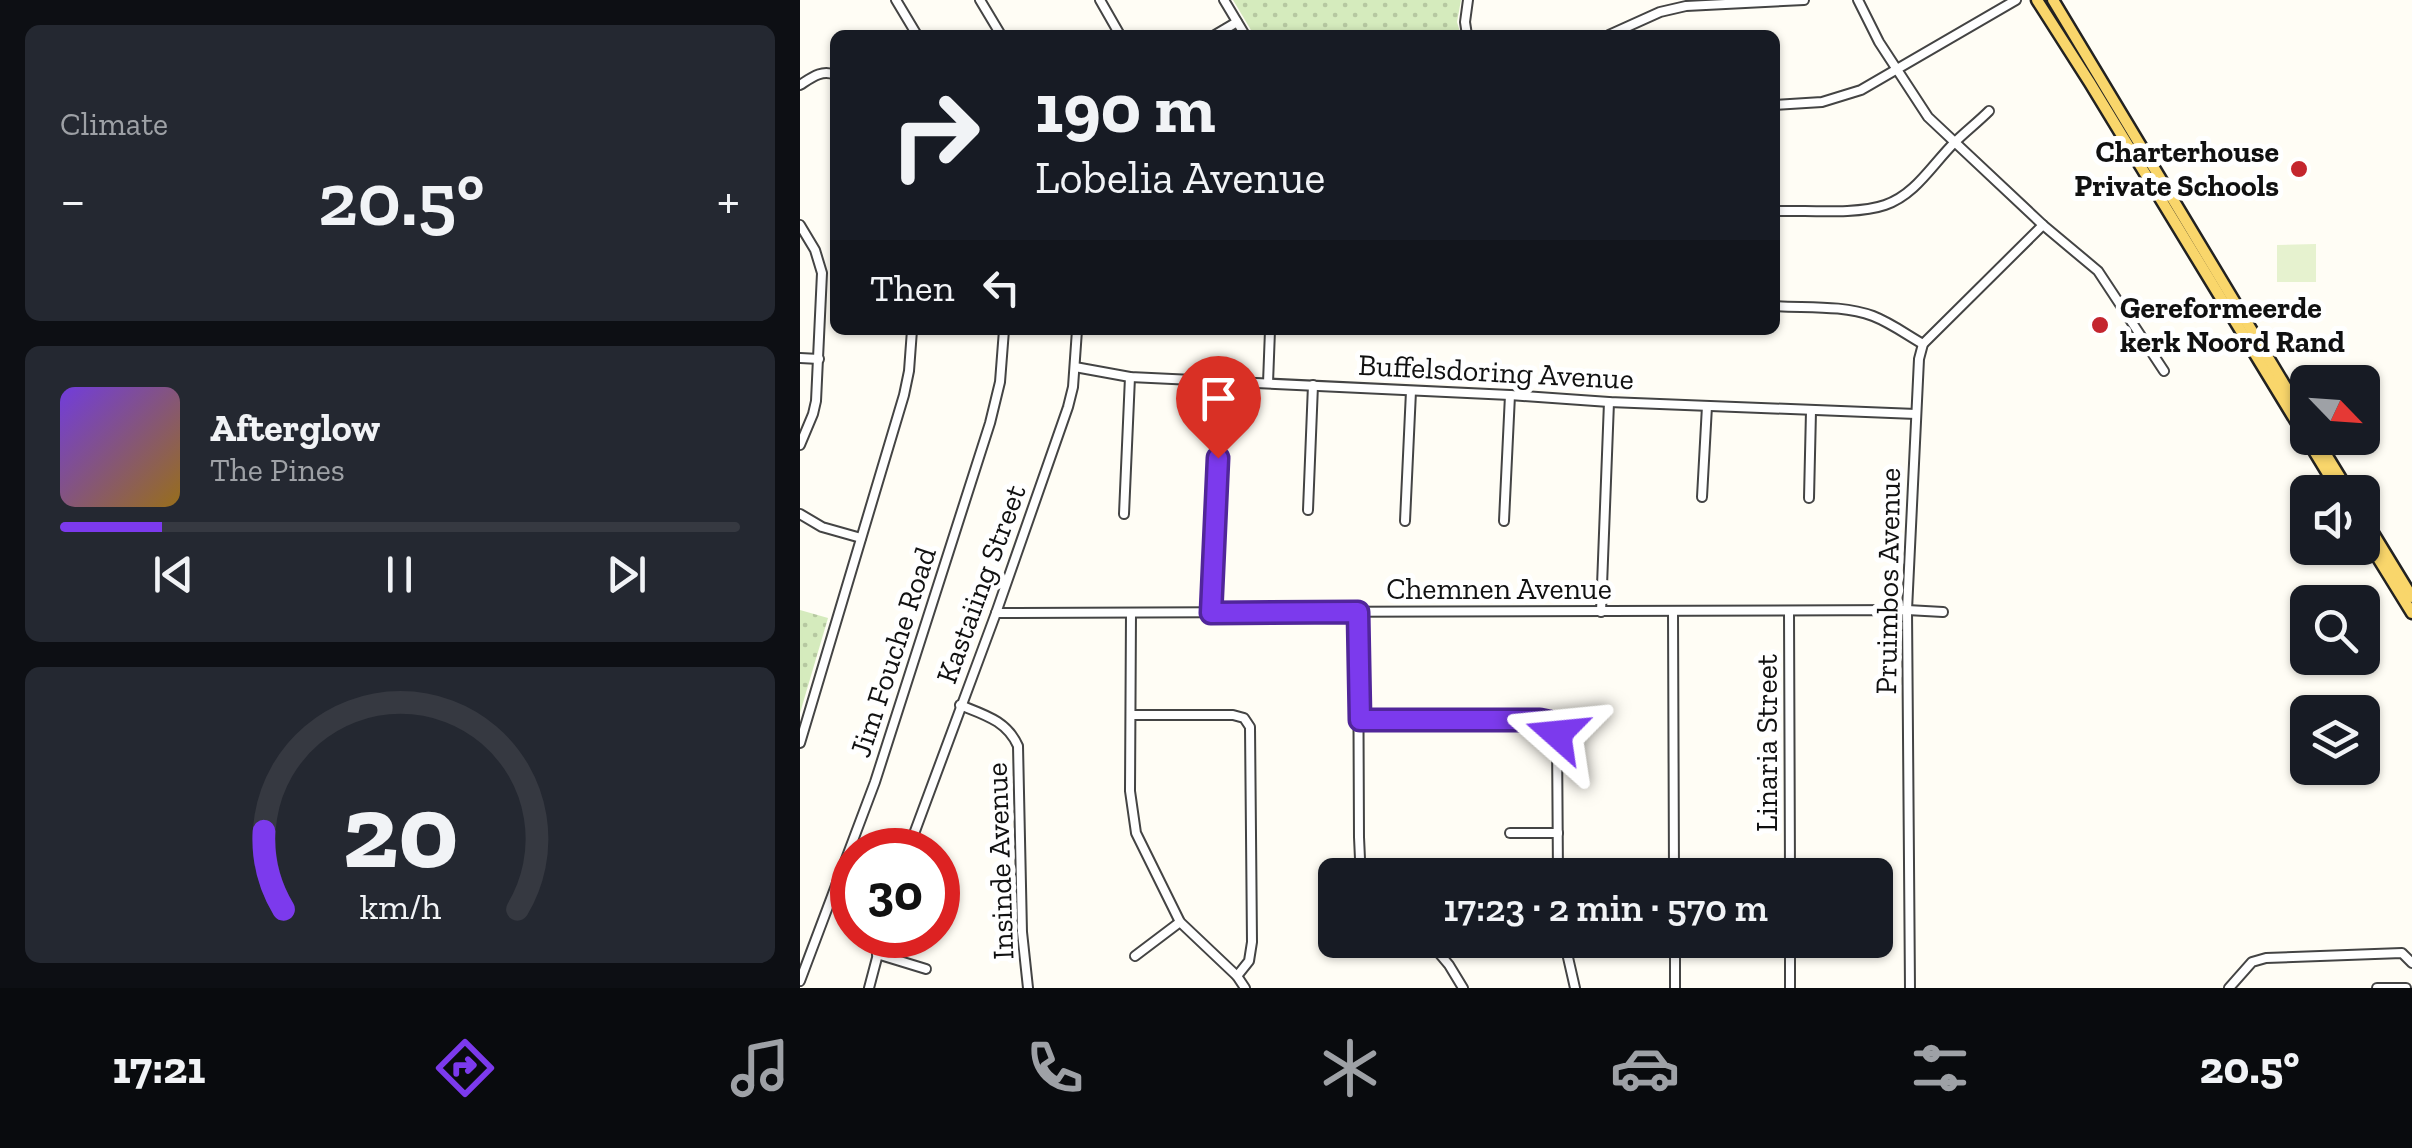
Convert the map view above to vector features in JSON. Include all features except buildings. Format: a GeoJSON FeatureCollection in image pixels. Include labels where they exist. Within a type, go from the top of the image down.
{"type":"FeatureCollection","features":[{"type":"Feature","properties":{"kind":"main road"},"geometry":{"type":"LineString","coordinates":[[2037,0],[2329,475]]}},
{"type":"Feature","properties":{"kind":"main road"},"geometry":{"type":"LineString","coordinates":[[2053,0],[2290,394]]}},
{"type":"Feature","properties":{"kind":"main road"},"geometry":{"type":"LineString","coordinates":[[2380,545],[2412,597]]}},
{"type":"Feature","properties":{"kind":"main road"},"geometry":{"type":"LineString","coordinates":[[2380,561],[2412,613]]}},
{"type":"Feature","properties":{"kind":"street"},"geometry":{"type":"LineString","coordinates":[[896,0],[914,30]]}},
{"type":"Feature","properties":{"kind":"street"},"geometry":{"type":"LineString","coordinates":[[980,0],[998,30]]}},
{"type":"Feature","properties":{"kind":"street"},"geometry":{"type":"LineString","coordinates":[[1100,0],[1117,30]]}},
{"type":"Feature","properties":{"kind":"street"},"geometry":{"type":"LineString","coordinates":[[1224,0],[1242,30]]}},
{"type":"Feature","properties":{"kind":"street"},"geometry":{"type":"LineString","coordinates":[[1466,30],[1468,0]]}},
{"type":"Feature","properties":{"kind":"street"},"geometry":{"type":"LineString","coordinates":[[1621,30],[1660,12],[1686,6],[1804,0]]}},
{"type":"Feature","properties":{"kind":"street"},"geometry":{"type":"LineString","coordinates":[[1858,0],[1895,69],[1928,117],[2102,276],[2164,371]]}},
{"type":"Feature","properties":{"kind":"street"},"geometry":{"type":"LineString","coordinates":[[1780,105],[1807,104],[1862,90],[2016,0]]}},
{"type":"Feature","properties":{"kind":"street"},"geometry":{"type":"LineString","coordinates":[[1223,30],[1237,22]]}},
{"type":"Feature","properties":{"kind":"street"},"geometry":{"type":"LineString","coordinates":[[800,85],[821,73],[830,73]]}},
{"type":"Feature","properties":{"kind":"street"},"geometry":{"type":"LineString","coordinates":[[1780,211],[1861,209],[1898,200],[1989,112]]}},
{"type":"Feature","properties":{"kind":"street"},"geometry":{"type":"LineString","coordinates":[[800,225],[822,266],[813,414],[800,445]]}},
{"type":"Feature","properties":{"kind":"street"},"geometry":{"type":"LineString","coordinates":[[1780,306],[1862,313],[1885,321],[1923,344],[2043,225]]}},
{"type":"Feature","properties":{"kind":"street"},"geometry":{"type":"LineString","coordinates":[[800,743],[904,395],[912,335]]}},
{"type":"Feature","properties":{"kind":"street","name":"Jim Fouche Road"},"geometry":{"type":"LineString","coordinates":[[800,982],[874,782],[990,423],[1000,382],[1004,335]]}},
{"type":"Feature","properties":{"kind":"street","name":"Kastaiing Street"},"geometry":{"type":"LineString","coordinates":[[916,828],[1068,407],[1077,335]]}},
{"type":"Feature","properties":{"kind":"street"},"geometry":{"type":"LineString","coordinates":[[1268,382],[1270,335]]}},
{"type":"Feature","properties":{"kind":"street","name":"Pruimbos Avenue"},"geometry":{"type":"LineString","coordinates":[[1910,988],[1907,610],[1919,360],[1923,344]]}},
{"type":"Feature","properties":{"kind":"street"},"geometry":{"type":"LineString","coordinates":[[800,358],[819,359]]}},
{"type":"Feature","properties":{"kind":"street","name":"Buffelsdoring Avenue"},"geometry":{"type":"LineString","coordinates":[[1075,367],[1130,377],[1916,414]]}},
{"type":"Feature","properties":{"kind":"street"},"geometry":{"type":"LineString","coordinates":[[1124,514],[1130,377]]}},
{"type":"Feature","properties":{"kind":"street"},"geometry":{"type":"LineString","coordinates":[[1211,613],[1222,381]]}},
{"type":"Feature","properties":{"kind":"street"},"geometry":{"type":"LineString","coordinates":[[1308,510],[1313,385]]}},
{"type":"Feature","properties":{"kind":"street"},"geometry":{"type":"LineString","coordinates":[[1405,521],[1411,391]]}},
{"type":"Feature","properties":{"kind":"street"},"geometry":{"type":"LineString","coordinates":[[1504,521],[1510,395]]}},
{"type":"Feature","properties":{"kind":"street"},"geometry":{"type":"LineString","coordinates":[[1601,612],[1609,402]]}},
{"type":"Feature","properties":{"kind":"street"},"geometry":{"type":"LineString","coordinates":[[1702,496],[1707,406]]}},
{"type":"Feature","properties":{"kind":"street"},"geometry":{"type":"LineString","coordinates":[[1810,498],[1811,410]]}},
{"type":"Feature","properties":{"kind":"street"},"geometry":{"type":"LineString","coordinates":[[800,514],[822,527],[861,538]]}},
{"type":"Feature","properties":{"kind":"street","name":"Linaria Street"},"geometry":{"type":"LineString","coordinates":[[1790,611],[1790,858]]}},
{"type":"Feature","properties":{"kind":"street"},"geometry":{"type":"LineString","coordinates":[[1358,612],[1360,858]]}},
{"type":"Feature","properties":{"kind":"street"},"geometry":{"type":"LineString","coordinates":[[1673,612],[1674,858]]}},
{"type":"Feature","properties":{"kind":"street","name":"Chemnen Avenue"},"geometry":{"type":"LineString","coordinates":[[996,613],[1943,612]]}},
{"type":"Feature","properties":{"kind":"street"},"geometry":{"type":"LineString","coordinates":[[1130,613],[1130,790],[1136,833],[1180,922],[1245,988]]}},
{"type":"Feature","properties":{"kind":"street","name":"Insinde Avenue"},"geometry":{"type":"LineString","coordinates":[[960,706],[1002,723],[1018,746],[1022,932],[1028,988]]}},
{"type":"Feature","properties":{"kind":"street"},"geometry":{"type":"LineString","coordinates":[[1131,715],[1233,715],[1244,718],[1250,728],[1252,942],[1249,961],[1236,976]]}},
{"type":"Feature","properties":{"kind":"street"},"geometry":{"type":"LineString","coordinates":[[1360,720],[1550,722],[1557,734],[1558,858]]}},
{"type":"Feature","properties":{"kind":"street"},"geometry":{"type":"LineString","coordinates":[[1510,833],[1558,833]]}},
{"type":"Feature","properties":{"kind":"street"},"geometry":{"type":"LineString","coordinates":[[1135,956],[1180,922]]}},
{"type":"Feature","properties":{"kind":"street"},"geometry":{"type":"LineString","coordinates":[[2230,988],[2252,962],[2266,958],[2402,953],[2412,963]]}},
{"type":"Feature","properties":{"kind":"street"},"geometry":{"type":"LineString","coordinates":[[869,988],[877,958]]}},
{"type":"Feature","properties":{"kind":"street"},"geometry":{"type":"LineString","coordinates":[[890,958],[926,970]]}},
{"type":"Feature","properties":{"kind":"street"},"geometry":{"type":"LineString","coordinates":[[1443,958],[1463,988]]}},
{"type":"Feature","properties":{"kind":"street"},"geometry":{"type":"LineString","coordinates":[[1568,958],[1575,988]]}},
{"type":"Feature","properties":{"kind":"street"},"geometry":{"type":"LineString","coordinates":[[1674,958],[1675,988]]}},
{"type":"Feature","properties":{"kind":"street"},"geometry":{"type":"LineString","coordinates":[[1790,958],[1790,988]]}},
{"type":"Feature","properties":{"kind":"street"},"geometry":{"type":"LineString","coordinates":[[2377,988],[2406,988]]}},
{"type":"Feature","properties":{"kind":"green space"},"geometry":{"type":"Polygon","coordinates":[[[1233,0],[1461,0],[1459,30],[1251,30],[1233,0]]]}},
{"type":"Feature","properties":{"kind":"green space"},"geometry":{"type":"Polygon","coordinates":[[[2316,244],[2316,282],[2277,282],[2277,245],[2316,244]]]}},
{"type":"Feature","properties":{"kind":"green space"},"geometry":{"type":"Polygon","coordinates":[[[800,610],[828,618],[800,713],[800,610]]]}},
{"type":"Feature","properties":{"kind":"place","name":"Charterhouse Private Schools"},"geometry":{"type":"Point","coordinates":[2299,169]}},
{"type":"Feature","properties":{"kind":"place","name":"Gereformeerde kerk Noord Rand"},"geometry":{"type":"Point","coordinates":[2100,325]}},
{"type":"Feature","properties":{"kind":"route"},"geometry":{"type":"LineString","coordinates":[[1218,458],[1211,613],[1358,612],[1360,720],[1546,720],[1557,734]]}}]}
